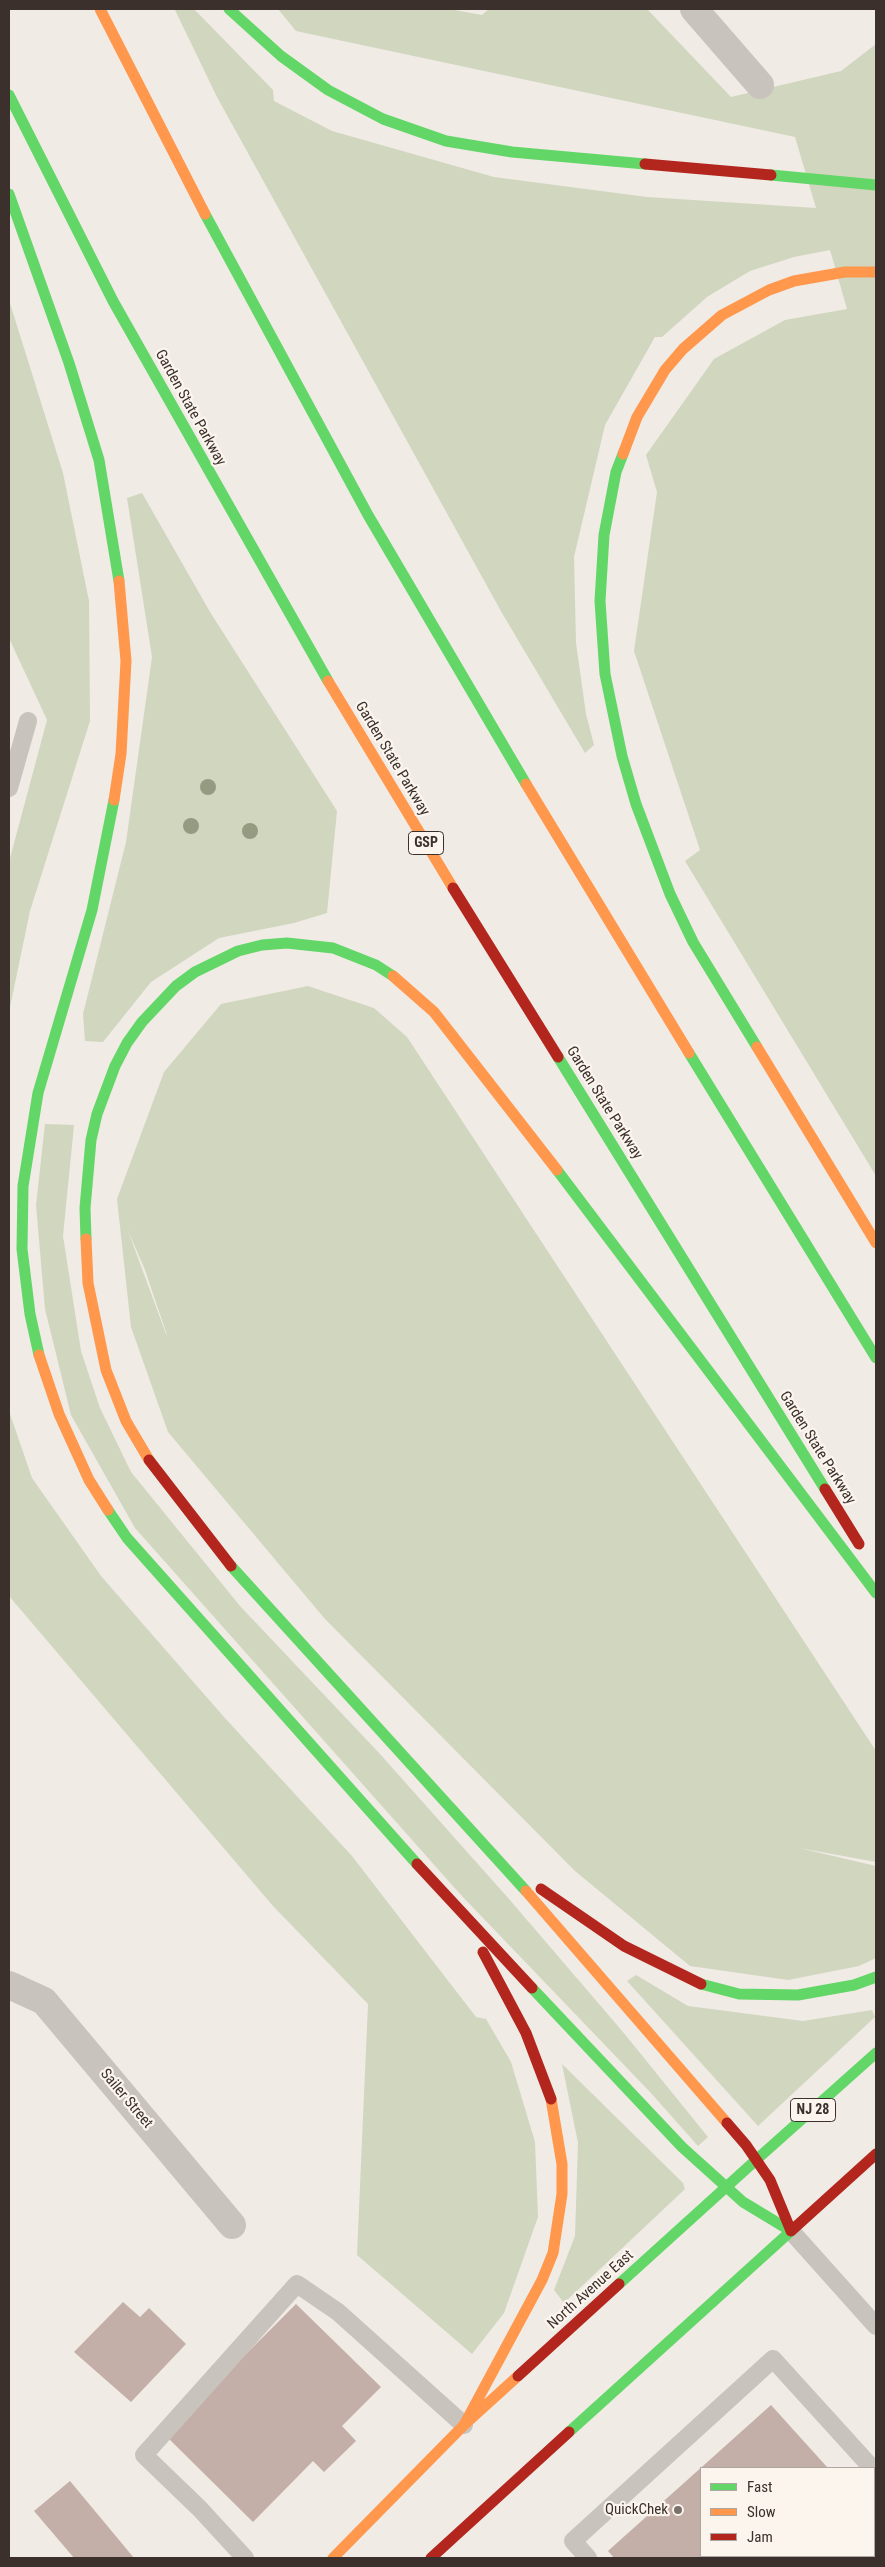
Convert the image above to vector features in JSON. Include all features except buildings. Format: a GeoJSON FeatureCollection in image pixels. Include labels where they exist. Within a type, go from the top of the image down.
{"type":"FeatureCollection","features":[{"type":"Feature","properties":{"kind":"main road"},"geometry":{"type":"LineString","coordinates":[[100,9],[229,262],[368,515],[588,889],[876,1358]]}},
{"type":"Feature","properties":{"kind":"main road"},"geometry":{"type":"LineString","coordinates":[[229,9],[281,56],[328,90],[383,119],[446,141],[512,152],[876,184]]}},
{"type":"Feature","properties":{"kind":"main road","name":"Garden State Parkway"},"geometry":{"type":"LineString","coordinates":[[9,95],[118,310],[321,669],[400,802],[866,1556]]}},
{"type":"Feature","properties":{"kind":"main road"},"geometry":{"type":"LineString","coordinates":[[9,194],[69,363],[98,460],[118,564],[126,661],[126,708],[108,839],[92,910],[47,1057],[26,1157],[22,1194],[22,1249],[37,1349],[47,1382],[73,1447],[106,1510],[127,1538],[444,1896],[682,2148],[725,2188],[763,2216],[791,2231]]}},
{"type":"Feature","properties":{"kind":"main road"},"geometry":{"type":"LineString","coordinates":[[876,272],[845,272],[819,275],[794,280],[769,290],[722,315],[683,349],[665,370],[636,417],[616,472],[604,535],[600,602],[605,674],[622,756],[636,804],[670,894],[693,942],[876,1243]]}},
{"type":"Feature","properties":{"kind":"main road"},"geometry":{"type":"LineString","coordinates":[[791,2231],[782,2204],[746,2145],[663,2046],[474,1833],[215,1548],[139,1445],[115,1397],[106,1370],[88,1283],[86,1208],[91,1140],[105,1089],[127,1043],[159,1003],[194,972],[238,951],[286,943],[310,944],[333,948],[376,965],[416,994],[434,1012],[479,1067],[876,1593]]}},
{"type":"Feature","properties":{"kind":"main road"},"geometry":{"type":"LineString","coordinates":[[474,1833],[551,1897],[584,1920],[654,1963],[703,1985],[739,1994],[798,1995],[854,1985],[876,1977]]}},
{"type":"Feature","properties":{"kind":"main road"},"geometry":{"type":"LineString","coordinates":[[444,1896],[488,1960],[526,2033],[552,2101],[562,2164],[559,2224],[553,2253],[530,2306],[464,2425]]}},
{"type":"Feature","properties":{"kind":"main road","name":"North Avenue East"},"geometry":{"type":"LineString","coordinates":[[333,2558],[464,2425],[876,2053]]}},
{"type":"Feature","properties":{"kind":"main road"},"geometry":{"type":"LineString","coordinates":[[431,2558],[876,2154]]}},
{"type":"Feature","properties":{"kind":"street"},"geometry":{"type":"LineString","coordinates":[[694,9],[760,85]]}},
{"type":"Feature","properties":{"kind":"street","name":"Sailer Street"},"geometry":{"type":"LineString","coordinates":[[9,1985],[44,2001],[232,2225]]}},
{"type":"Feature","properties":{"kind":"lane"},"geometry":{"type":"LineString","coordinates":[[9,788],[28,721]]}},
{"type":"Feature","properties":{"kind":"lane"},"geometry":{"type":"LineString","coordinates":[[791,2231],[876,2326]]}},
{"type":"Feature","properties":{"kind":"lane"},"geometry":{"type":"LineString","coordinates":[[245,2558],[200,2509],[144,2455],[297,2284],[338,2312],[464,2425]]}},
{"type":"Feature","properties":{"kind":"lane"},"geometry":{"type":"LineString","coordinates":[[588,2558],[572,2541],[773,2359],[871,2467]]}},
{"type":"Feature","properties":{"kind":"green space"},"geometry":{"type":"Polygon","coordinates":[[[194,9],[273,90],[274,101],[332,131],[494,177],[647,197],[816,208],[795,137],[296,31],[278,9],[449,9],[482,15],[489,9],[647,9],[731,97],[841,71],[876,44],[876,1176],[685,861],[700,850],[634,651],[657,492],[646,455],[714,359],[785,320],[847,309],[830,250],[794,257],[750,271],[707,297],[662,337],[655,337],[605,425],[574,557],[576,643],[586,714],[594,745],[585,753],[502,613],[217,97],[175,10],[194,9]]]}},
{"type":"Feature","properties":{"kind":"green space"},"geometry":{"type":"Polygon","coordinates":[[[9,300],[63,473],[89,601],[90,721],[30,911],[9,1012],[9,862],[47,720],[9,638],[9,300]]]}},
{"type":"Feature","properties":{"kind":"green space"},"geometry":{"type":"Polygon","coordinates":[[[142,493],[210,612],[337,811],[327,913],[294,923],[219,938],[151,982],[103,1042],[85,1041],[83,1014],[126,842],[152,657],[127,498],[142,493]]]}},
{"type":"Feature","properties":{"kind":"green space"},"geometry":{"type":"Polygon","coordinates":[[[308,986],[374,1008],[407,1037],[876,1751],[876,1862],[799,1848],[876,1866],[876,1958],[859,1966],[788,1980],[690,1966],[575,1871],[325,1619],[168,1432],[131,1327],[117,1199],[164,1072],[221,1004],[308,986]],[[127,1228],[167,1335],[145,1270],[127,1228]]]}},
{"type":"Feature","properties":{"kind":"green space"},"geometry":{"type":"Polygon","coordinates":[[[45,1124],[74,1125],[63,1236],[81,1351],[100,1408],[131,1472],[240,1606],[380,1754],[509,1899],[623,2032],[708,2137],[698,2146],[650,2092],[461,1895],[135,1528],[71,1415],[45,1309],[36,1205],[45,1124]]]}},
{"type":"Feature","properties":{"kind":"green space"},"geometry":{"type":"Polygon","coordinates":[[[9,1411],[32,1478],[101,1576],[224,1717],[352,1856],[476,2017],[486,2019],[511,2062],[535,2142],[538,2217],[504,2313],[472,2354],[357,2255],[368,2004],[273,1906],[9,1596],[9,1411]]]}},
{"type":"Feature","properties":{"kind":"green space"},"geometry":{"type":"Polygon","coordinates":[[[636,1975],[688,2006],[803,2021],[872,2010],[875,2017],[758,2126],[627,1981],[636,1975]]]}},
{"type":"Feature","properties":{"kind":"green space"},"geometry":{"type":"Polygon","coordinates":[[[562,2064],[683,2183],[685,2189],[564,2303],[554,2290],[575,2236],[578,2143],[562,2064]]]}},
{"type":"Feature","properties":{"kind":"traffic: fast"},"geometry":{"type":"LineString","coordinates":[[229,9],[281,56],[328,90],[383,119],[446,141],[512,152],[645,164]]}},
{"type":"Feature","properties":{"kind":"traffic: fast"},"geometry":{"type":"LineString","coordinates":[[9,95],[113,301],[328,681]]}},
{"type":"Feature","properties":{"kind":"traffic: fast"},"geometry":{"type":"LineString","coordinates":[[771,175],[876,185]]}},
{"type":"Feature","properties":{"kind":"traffic: fast"},"geometry":{"type":"LineString","coordinates":[[9,194],[69,363],[99,460],[119,581]]}},
{"type":"Feature","properties":{"kind":"traffic: fast"},"geometry":{"type":"LineString","coordinates":[[205,214],[368,515],[526,784]]}},
{"type":"Feature","properties":{"kind":"traffic: fast"},"geometry":{"type":"LineString","coordinates":[[623,454],[616,472],[604,535],[600,601],[605,674],[622,756],[636,804],[670,894],[693,942],[757,1047]]}},
{"type":"Feature","properties":{"kind":"traffic: fast"},"geometry":{"type":"LineString","coordinates":[[39,1355],[30,1314],[22,1249],[23,1186],[38,1093],[92,910],[114,800]]}},
{"type":"Feature","properties":{"kind":"traffic: fast"},"geometry":{"type":"LineString","coordinates":[[86,1239],[85,1208],[91,1140],[97,1114],[115,1066],[127,1043],[142,1022],[176,986],[195,972],[238,951],[262,945],[287,943],[333,948],[376,965],[393,976]]}},
{"type":"Feature","properties":{"kind":"traffic: fast"},"geometry":{"type":"LineString","coordinates":[[689,1053],[876,1358]]}},
{"type":"Feature","properties":{"kind":"traffic: fast"},"geometry":{"type":"LineString","coordinates":[[558,1057],[825,1489]]}},
{"type":"Feature","properties":{"kind":"traffic: fast"},"geometry":{"type":"LineString","coordinates":[[557,1170],[876,1593]]}},
{"type":"Feature","properties":{"kind":"traffic: fast"},"geometry":{"type":"LineString","coordinates":[[108,1510],[127,1538],[417,1864]]}},
{"type":"Feature","properties":{"kind":"traffic: fast"},"geometry":{"type":"LineString","coordinates":[[231,1566],[526,1891]]}},
{"type":"Feature","properties":{"kind":"traffic: fast"},"geometry":{"type":"LineString","coordinates":[[701,1984],[739,1994],[798,1995],[854,1985],[876,1977]]}},
{"type":"Feature","properties":{"kind":"traffic: fast"},"geometry":{"type":"LineString","coordinates":[[532,1988],[682,2147],[743,2202],[791,2231]]}},
{"type":"Feature","properties":{"kind":"traffic: fast"},"geometry":{"type":"LineString","coordinates":[[756,2160],[876,2053]]}},
{"type":"Feature","properties":{"kind":"traffic: fast"},"geometry":{"type":"LineString","coordinates":[[619,2284],[756,2160]]}},
{"type":"Feature","properties":{"kind":"traffic: fast"},"geometry":{"type":"LineString","coordinates":[[569,2432],[791,2231]]}},
{"type":"Feature","properties":{"kind":"traffic: slow"},"geometry":{"type":"LineString","coordinates":[[100,9],[205,214]]}},
{"type":"Feature","properties":{"kind":"traffic: slow"},"geometry":{"type":"LineString","coordinates":[[623,454],[637,417],[665,370],[683,349],[722,315],[769,290],[794,281],[845,272],[876,272]]}},
{"type":"Feature","properties":{"kind":"traffic: slow"},"geometry":{"type":"LineString","coordinates":[[114,800],[121,754],[126,661],[119,581]]}},
{"type":"Feature","properties":{"kind":"traffic: slow"},"geometry":{"type":"LineString","coordinates":[[328,681],[453,888]]}},
{"type":"Feature","properties":{"kind":"traffic: slow"},"geometry":{"type":"LineString","coordinates":[[526,784],[689,1053]]}},
{"type":"Feature","properties":{"kind":"traffic: slow"},"geometry":{"type":"LineString","coordinates":[[393,976],[434,1012],[557,1170]]}},
{"type":"Feature","properties":{"kind":"traffic: slow"},"geometry":{"type":"LineString","coordinates":[[757,1047],[876,1243]]}},
{"type":"Feature","properties":{"kind":"traffic: slow"},"geometry":{"type":"LineString","coordinates":[[86,1239],[88,1283],[106,1370],[126,1421],[149,1460]]}},
{"type":"Feature","properties":{"kind":"traffic: slow"},"geometry":{"type":"LineString","coordinates":[[39,1355],[59,1414],[89,1480],[108,1510]]}},
{"type":"Feature","properties":{"kind":"traffic: slow"},"geometry":{"type":"LineString","coordinates":[[526,1891],[727,2123]]}},
{"type":"Feature","properties":{"kind":"traffic: slow"},"geometry":{"type":"LineString","coordinates":[[464,2425],[542,2280],[553,2253],[562,2194],[562,2164],[551,2099]]}},
{"type":"Feature","properties":{"kind":"traffic: slow"},"geometry":{"type":"LineString","coordinates":[[333,2558],[464,2425],[518,2376]]}},
{"type":"Feature","properties":{"kind":"traffic: jam"},"geometry":{"type":"LineString","coordinates":[[645,164],[771,175]]}},
{"type":"Feature","properties":{"kind":"traffic: jam"},"geometry":{"type":"LineString","coordinates":[[453,888],[558,1057]]}},
{"type":"Feature","properties":{"kind":"traffic: jam"},"geometry":{"type":"LineString","coordinates":[[149,1460],[231,1566]]}},
{"type":"Feature","properties":{"kind":"traffic: jam"},"geometry":{"type":"LineString","coordinates":[[825,1489],[859,1544]]}},
{"type":"Feature","properties":{"kind":"traffic: jam"},"geometry":{"type":"LineString","coordinates":[[417,1864],[532,1988]]}},
{"type":"Feature","properties":{"kind":"traffic: jam"},"geometry":{"type":"LineString","coordinates":[[541,1889],[624,1946],[701,1984]]}},
{"type":"Feature","properties":{"kind":"traffic: jam"},"geometry":{"type":"LineString","coordinates":[[483,1952],[526,2033],[551,2099]]}},
{"type":"Feature","properties":{"kind":"traffic: jam"},"geometry":{"type":"LineString","coordinates":[[727,2123],[746,2145],[770,2180],[791,2231]]}},
{"type":"Feature","properties":{"kind":"traffic: jam"},"geometry":{"type":"LineString","coordinates":[[791,2231],[876,2154]]}},
{"type":"Feature","properties":{"kind":"traffic: jam"},"geometry":{"type":"LineString","coordinates":[[518,2376],[619,2284]]}},
{"type":"Feature","properties":{"kind":"traffic: jam"},"geometry":{"type":"LineString","coordinates":[[431,2558],[569,2432]]}},
{"type":"Feature","properties":{"kind":"place","name":"QuickChek"},"geometry":{"type":"Point","coordinates":[678,2510]}}]}
